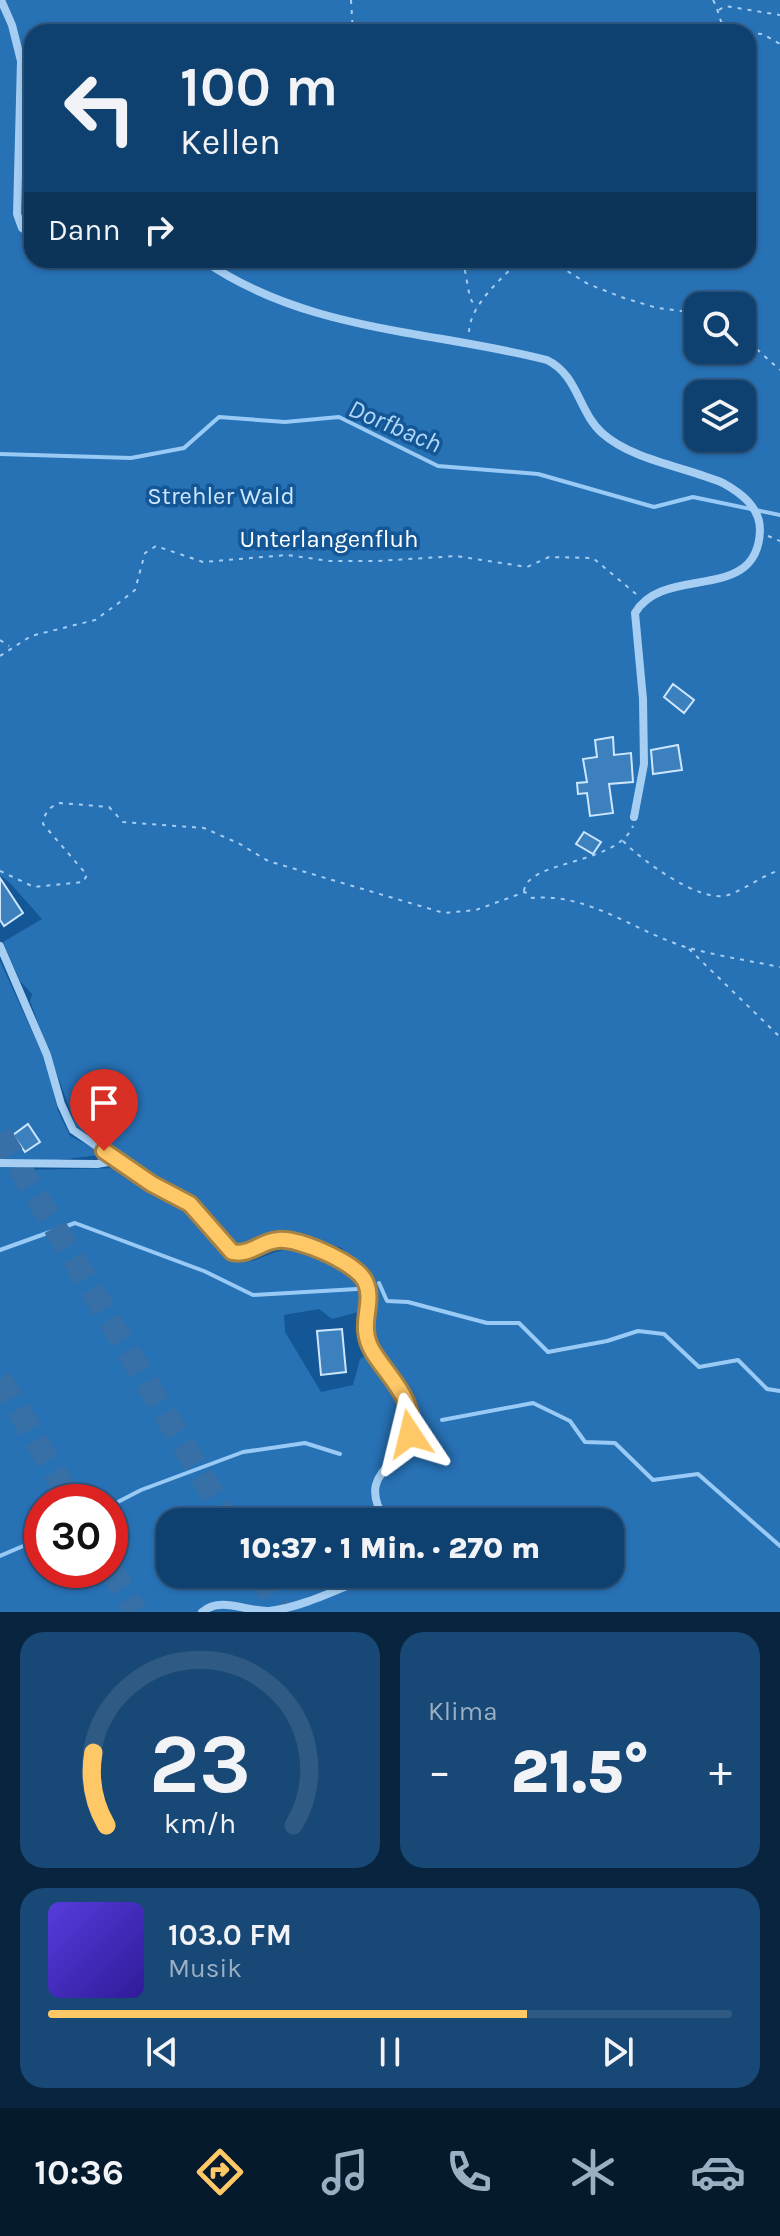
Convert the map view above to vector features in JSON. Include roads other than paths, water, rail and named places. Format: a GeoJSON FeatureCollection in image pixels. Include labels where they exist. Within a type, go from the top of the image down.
{"type":"FeatureCollection","features":[{"type":"Feature","properties":{"kind":"street"},"geometry":{"type":"LineString","coordinates":[[1,0],[12,25],[21,61],[17,214],[24,229]]}},
{"type":"Feature","properties":{"kind":"street"},"geometry":{"type":"LineString","coordinates":[[215,268],[289,304],[366,325],[525,355],[557,365],[569,377],[593,423],[607,438],[633,452],[723,483],[736,490],[754,510],[760,533],[757,546],[748,564],[739,572],[730,577],[653,593],[642,601],[635,613],[643,699],[644,771],[634,817]]}},
{"type":"Feature","properties":{"kind":"street"},"geometry":{"type":"LineString","coordinates":[[0,946],[47,1055],[69,1122],[79,1136],[197,1209],[232,1252],[242,1253],[273,1240],[291,1240],[331,1256],[351,1268],[365,1282],[368,1298],[365,1333],[403,1395],[411,1414],[410,1434],[405,1444],[376,1483],[375,1501],[379,1508]]}},
{"type":"Feature","properties":{"kind":"street"},"geometry":{"type":"LineString","coordinates":[[0,1163],[97,1164],[119,1160]]}},
{"type":"Feature","properties":{"kind":"street"},"geometry":{"type":"LineString","coordinates":[[202,1612],[214,1605],[258,1612],[283,1609],[339,1588]]}},
{"type":"Feature","properties":{"kind":"waterway","name":"Dorfbach"},"geometry":{"type":"LineString","coordinates":[[0,454],[131,458],[184,448],[219,417],[285,422],[339,417],[438,466],[538,474],[654,507],[693,497],[780,515]]}},
{"type":"Feature","properties":{"kind":"waterway"},"geometry":{"type":"LineString","coordinates":[[0,1250],[75,1223],[204,1271],[253,1295],[357,1289]]}},
{"type":"Feature","properties":{"kind":"waterway"},"geometry":{"type":"LineString","coordinates":[[379,1283],[387,1301],[408,1302],[487,1323],[519,1323],[548,1352],[607,1341],[638,1331],[664,1334],[699,1367],[738,1360],[767,1389],[780,1391]]}},
{"type":"Feature","properties":{"kind":"waterway"},"geometry":{"type":"LineString","coordinates":[[442,1420],[533,1403],[570,1421],[585,1442],[615,1443],[653,1480],[698,1474],[780,1546]]}},
{"type":"Feature","properties":{"kind":"waterway"},"geometry":{"type":"LineString","coordinates":[[128,1497],[243,1452],[305,1443],[340,1454]]}},
{"type":"Feature","properties":{"kind":"waterway"},"geometry":{"type":"LineString","coordinates":[[0,1556],[24,1546]]}},
{"type":"Feature","properties":{"kind":"tunnel"},"geometry":{"type":"LineString","coordinates":[[0,1134],[221,1508]]}},
{"type":"Feature","properties":{"kind":"tunnel"},"geometry":{"type":"LineString","coordinates":[[0,1378],[62,1484]]}},
{"type":"Feature","properties":{"kind":"tunnel"},"geometry":{"type":"LineString","coordinates":[[122,1588],[136,1612]]}},
{"type":"Feature","properties":{"kind":"tunnel"},"geometry":{"type":"LineString","coordinates":[[267,1588],[281,1612]]}},
{"type":"Feature","properties":{"kind":"park label","name":"Strehler Wald"},"geometry":{"type":"Point","coordinates":[221,496]}}]}
